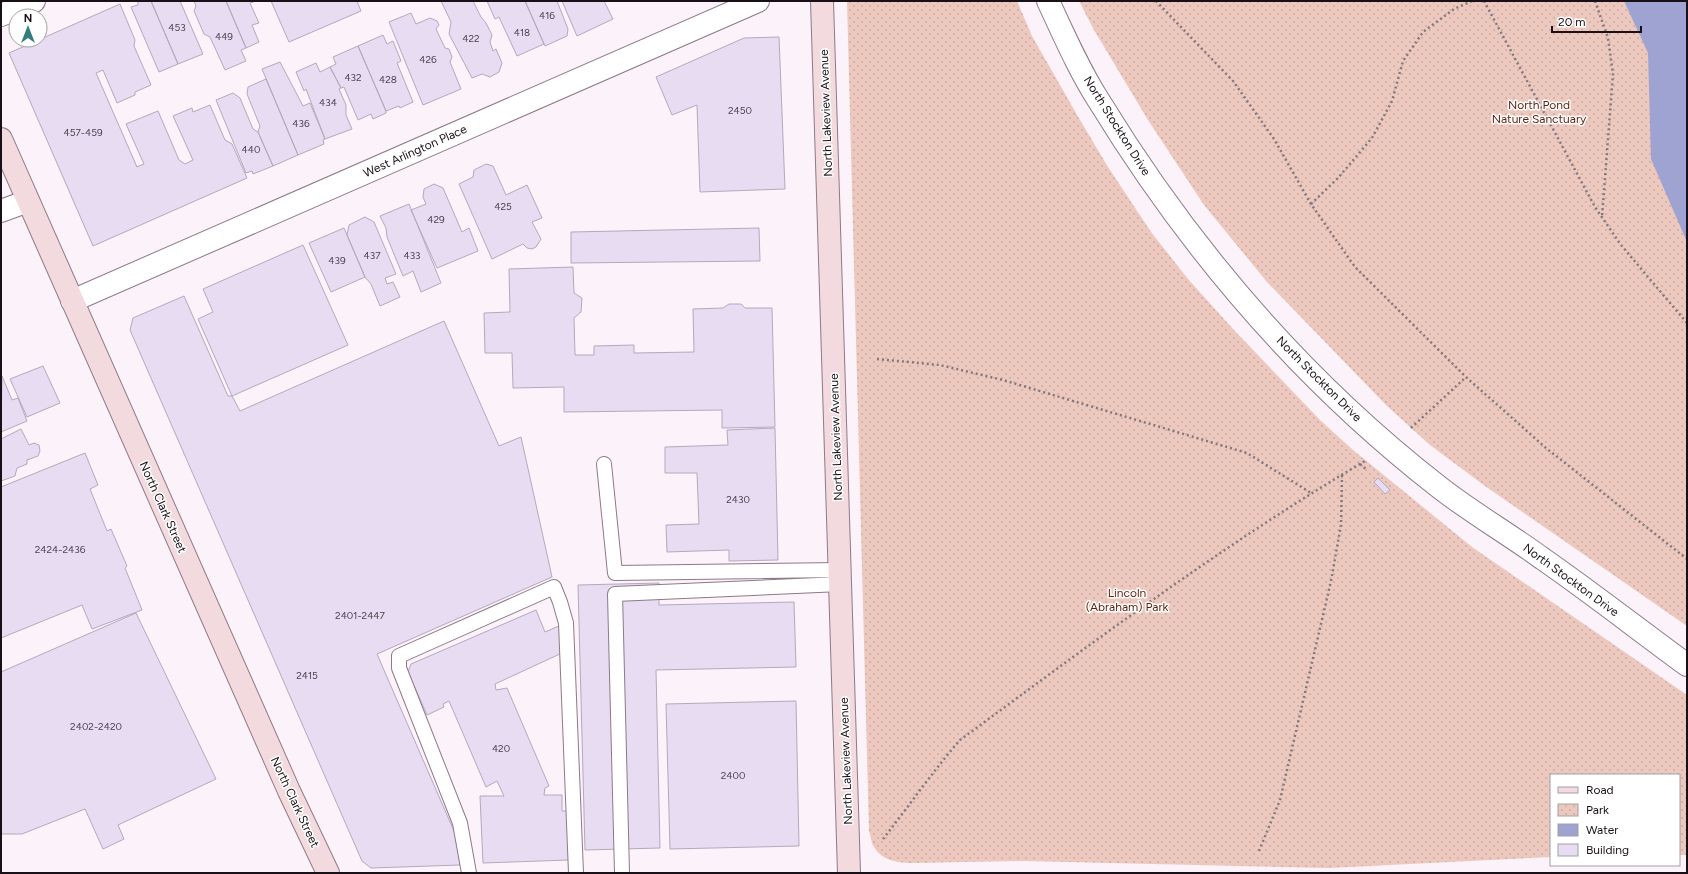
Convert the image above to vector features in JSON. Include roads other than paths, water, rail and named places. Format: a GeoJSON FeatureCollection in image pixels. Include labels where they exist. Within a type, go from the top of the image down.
{"type":"FeatureCollection","features":[{"type":"Feature","properties":{"kind":"main road","name":"North Lakeview Avenue"},"geometry":{"type":"LineString","coordinates":[[822,1],[849,873]]}},
{"type":"Feature","properties":{"kind":"main road","name":"North Clark Street"},"geometry":{"type":"LineString","coordinates":[[1,139],[289,791],[328,873]]}},
{"type":"Feature","properties":{"kind":"street"},"geometry":{"type":"LineString","coordinates":[[1,16],[34,1]]}},
{"type":"Feature","properties":{"kind":"street","name":"West Arlington Place"},"geometry":{"type":"LineString","coordinates":[[72,301],[758,1]]}},
{"type":"Feature","properties":{"kind":"street","name":"North Stockton Drive"},"geometry":{"type":"LineString","coordinates":[[1048,1],[1098,100],[1141,166],[1196,243],[1230,286],[1335,397],[1440,488],[1544,559],[1687,665]]}},
{"type":"Feature","properties":{"kind":"street"},"geometry":{"type":"LineString","coordinates":[[1,211],[28,201]]}},
{"type":"Feature","properties":{"kind":"lane"},"geometry":{"type":"LineString","coordinates":[[604,464],[615,573],[840,577]]}},
{"type":"Feature","properties":{"kind":"lane"},"geometry":{"type":"LineString","coordinates":[[622,873],[616,594],[840,577]]}},
{"type":"Feature","properties":{"kind":"lane"},"geometry":{"type":"LineString","coordinates":[[469,873],[460,823],[399,668],[399,656],[554,587],[566,623],[576,873]]}},
{"type":"Feature","properties":{"kind":"water"},"geometry":{"type":"Polygon","coordinates":[[[1624,1],[1687,1],[1687,242],[1651,159],[1648,53],[1624,1]]]}},
{"type":"Feature","properties":{"kind":"park label","name":"North Pond Nature Sanctuary"},"geometry":{"type":"Point","coordinates":[1539,112]}},
{"type":"Feature","properties":{"kind":"park label","name":"Lincoln (Abraham) Park"},"geometry":{"type":"Point","coordinates":[1127,600]}}]}
